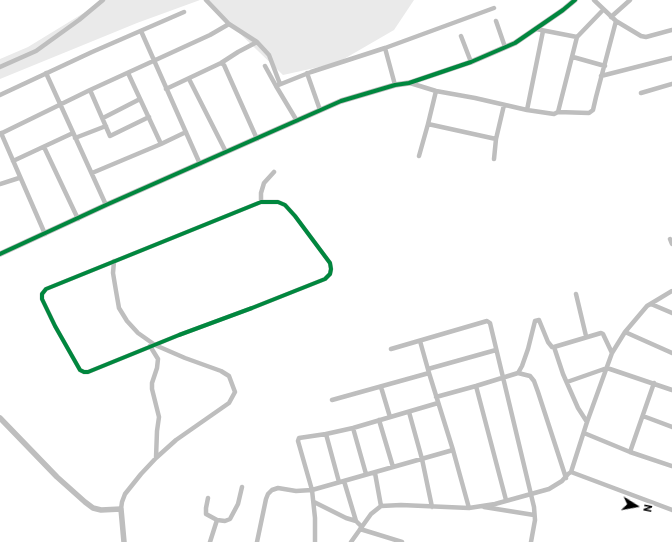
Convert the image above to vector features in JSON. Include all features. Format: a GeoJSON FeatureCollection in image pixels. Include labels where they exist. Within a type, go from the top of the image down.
{"type":"FeatureCollection","features":[{"type":"Feature","properties":{"kind":"street"},"geometry":{"type":"LineString","coordinates":[[0,67],[36,51],[79,20],[103,0]]}},
{"type":"Feature","properties":{"kind":"street"},"geometry":{"type":"LineString","coordinates":[[206,0],[229,24],[257,42],[269,55],[278,85]]}},
{"type":"Feature","properties":{"kind":"street"},"geometry":{"type":"LineString","coordinates":[[0,254],[106,205],[341,101],[395,85],[409,83],[471,62],[515,43],[575,0]]}},
{"type":"Feature","properties":{"kind":"street"},"geometry":{"type":"LineString","coordinates":[[594,0],[616,21],[637,34],[646,37],[672,30]]}},
{"type":"Feature","properties":{"kind":"street"},"geometry":{"type":"LineString","coordinates":[[611,17],[630,0]]}},
{"type":"Feature","properties":{"kind":"street"},"geometry":{"type":"LineString","coordinates":[[278,85],[307,73],[385,48],[494,8]]}},
{"type":"Feature","properties":{"kind":"street"},"geometry":{"type":"LineString","coordinates":[[558,112],[577,37],[604,10]]}},
{"type":"Feature","properties":{"kind":"street"},"geometry":{"type":"LineString","coordinates":[[0,95],[184,12]]}},
{"type":"Feature","properties":{"kind":"street"},"geometry":{"type":"LineString","coordinates":[[496,21],[505,47]]}},
{"type":"Feature","properties":{"kind":"street"},"geometry":{"type":"LineString","coordinates":[[409,83],[436,91],[527,110],[554,114],[558,112],[589,113],[593,110],[616,21]]}},
{"type":"Feature","properties":{"kind":"street"},"geometry":{"type":"LineString","coordinates":[[45,234],[0,133],[90,90],[154,62],[210,35],[229,24]]}},
{"type":"Feature","properties":{"kind":"street"},"geometry":{"type":"LineString","coordinates":[[536,29],[577,37]]}},
{"type":"Feature","properties":{"kind":"street"},"geometry":{"type":"LineString","coordinates":[[141,31],[200,164]]}},
{"type":"Feature","properties":{"kind":"street"},"geometry":{"type":"LineString","coordinates":[[527,110],[543,31]]}},
{"type":"Feature","properties":{"kind":"street"},"geometry":{"type":"LineString","coordinates":[[461,36],[471,62]]}},
{"type":"Feature","properties":{"kind":"street"},"geometry":{"type":"LineString","coordinates":[[166,89],[221,63],[257,42]]}},
{"type":"Feature","properties":{"kind":"street"},"geometry":{"type":"LineString","coordinates":[[385,48],[395,85]]}},
{"type":"Feature","properties":{"kind":"street"},"geometry":{"type":"LineString","coordinates":[[573,56],[604,66]]}},
{"type":"Feature","properties":{"kind":"street"},"geometry":{"type":"LineString","coordinates":[[602,76],[672,58]]}},
{"type":"Feature","properties":{"kind":"street"},"geometry":{"type":"LineString","coordinates":[[221,63],[224,65],[257,138]]}},
{"type":"Feature","properties":{"kind":"street"},"geometry":{"type":"LineString","coordinates":[[265,66],[278,85],[297,121]]}},
{"type":"Feature","properties":{"kind":"street"},"geometry":{"type":"LineString","coordinates":[[46,73],[106,205]]}},
{"type":"Feature","properties":{"kind":"street"},"geometry":{"type":"LineString","coordinates":[[128,73],[161,144]]}},
{"type":"Feature","properties":{"kind":"street"},"geometry":{"type":"LineString","coordinates":[[307,73],[320,110]]}},
{"type":"Feature","properties":{"kind":"street"},"geometry":{"type":"LineString","coordinates":[[189,78],[226,152]]}},
{"type":"Feature","properties":{"kind":"street"},"geometry":{"type":"LineString","coordinates":[[641,93],[672,84]]}},
{"type":"Feature","properties":{"kind":"street"},"geometry":{"type":"LineString","coordinates":[[90,90],[109,134],[112,136],[149,117]]}},
{"type":"Feature","properties":{"kind":"street"},"geometry":{"type":"LineString","coordinates":[[419,156],[436,91]]}},
{"type":"Feature","properties":{"kind":"street"},"geometry":{"type":"LineString","coordinates":[[103,118],[140,99]]}},
{"type":"Feature","properties":{"kind":"street"},"geometry":{"type":"LineString","coordinates":[[494,159],[496,139],[504,106]]}},
{"type":"Feature","properties":{"kind":"street"},"geometry":{"type":"LineString","coordinates":[[428,124],[496,139]]}},
{"type":"Feature","properties":{"kind":"street"},"geometry":{"type":"LineString","coordinates":[[13,161],[44,147],[106,126]]}},
{"type":"Feature","properties":{"kind":"street"},"geometry":{"type":"LineString","coordinates":[[92,173],[186,132]]}},
{"type":"Feature","properties":{"kind":"street"},"geometry":{"type":"LineString","coordinates":[[44,147],[78,218]]}},
{"type":"Feature","properties":{"kind":"street"},"geometry":{"type":"LineString","coordinates":[[261,202],[261,193],[264,183],[274,172]]}},
{"type":"Feature","properties":{"kind":"street"},"geometry":{"type":"LineString","coordinates":[[0,184],[19,178]]}},
{"type":"Feature","properties":{"kind":"street"},"geometry":{"type":"LineString","coordinates":[[261,202],[278,202],[285,205],[330,263],[330,274],[326,279],[88,372],[80,370],[55,326],[42,299],[42,294],[46,289],[261,202]]}},
{"type":"Feature","properties":{"kind":"street"},"geometry":{"type":"LineString","coordinates":[[670,239],[672,244]]}},
{"type":"Feature","properties":{"kind":"street"},"geometry":{"type":"LineString","coordinates":[[114,261],[113,273],[120,308],[127,321],[138,333],[153,346],[221,371],[230,376],[235,392],[229,403],[176,440],[156,458],[140,474],[125,494],[121,509],[124,542]]}},
{"type":"Feature","properties":{"kind":"street"},"geometry":{"type":"LineString","coordinates":[[352,542],[371,514],[381,506],[400,505],[469,508],[549,489],[566,478],[571,472],[612,353],[625,332],[647,306],[672,291]]}},
{"type":"Feature","properties":{"kind":"street"},"geometry":{"type":"LineString","coordinates":[[576,294],[586,336]]}},
{"type":"Feature","properties":{"kind":"street"},"geometry":{"type":"LineString","coordinates":[[651,304],[672,314]]}},
{"type":"Feature","properties":{"kind":"street"},"geometry":{"type":"LineString","coordinates":[[518,373],[528,349],[535,321],[538,320],[540,321],[545,337],[550,345],[554,347],[578,408],[587,422]]}},
{"type":"Feature","properties":{"kind":"street"},"geometry":{"type":"LineString","coordinates":[[391,349],[487,321],[490,322],[534,507],[535,520],[531,542]]}},
{"type":"Feature","properties":{"kind":"street"},"geometry":{"type":"LineString","coordinates":[[625,332],[672,353]]}},
{"type":"Feature","properties":{"kind":"street"},"geometry":{"type":"LineString","coordinates":[[554,347],[598,333],[603,334],[612,353]]}},
{"type":"Feature","properties":{"kind":"street"},"geometry":{"type":"LineString","coordinates":[[420,341],[469,508]]}},
{"type":"Feature","properties":{"kind":"street"},"geometry":{"type":"LineString","coordinates":[[153,346],[158,359],[152,383],[152,389],[159,417],[156,458]]}},
{"type":"Feature","properties":{"kind":"street"},"geometry":{"type":"LineString","coordinates":[[332,400],[381,387],[496,350]]}},
{"type":"Feature","properties":{"kind":"street"},"geometry":{"type":"LineString","coordinates":[[567,382],[607,368],[672,390]]}},
{"type":"Feature","properties":{"kind":"street"},"geometry":{"type":"LineString","coordinates":[[436,397],[518,373],[530,376],[534,381],[566,478]]}},
{"type":"Feature","properties":{"kind":"street"},"geometry":{"type":"LineString","coordinates":[[630,452],[644,416],[654,383]]}},
{"type":"Feature","properties":{"kind":"street"},"geometry":{"type":"LineString","coordinates":[[476,386],[506,500]]}},
{"type":"Feature","properties":{"kind":"street"},"geometry":{"type":"LineString","coordinates":[[381,387],[390,417]]}},
{"type":"Feature","properties":{"kind":"street"},"geometry":{"type":"LineString","coordinates":[[315,542],[314,502],[298,441],[299,438],[353,428],[438,403]]}},
{"type":"Feature","properties":{"kind":"street"},"geometry":{"type":"LineString","coordinates":[[409,412],[422,459],[432,506]]}},
{"type":"Feature","properties":{"kind":"street"},"geometry":{"type":"LineString","coordinates":[[644,416],[672,427]]}},
{"type":"Feature","properties":{"kind":"street"},"geometry":{"type":"LineString","coordinates":[[0,418],[57,477],[85,502],[93,508],[101,510],[121,509]]}},
{"type":"Feature","properties":{"kind":"street"},"geometry":{"type":"LineString","coordinates":[[380,420],[394,467]]}},
{"type":"Feature","properties":{"kind":"street"},"geometry":{"type":"LineString","coordinates":[[353,428],[366,474]]}},
{"type":"Feature","properties":{"kind":"street"},"geometry":{"type":"LineString","coordinates":[[584,433],[630,452],[672,466]]}},
{"type":"Feature","properties":{"kind":"street"},"geometry":{"type":"LineString","coordinates":[[326,434],[356,521],[361,528],[402,542]]}},
{"type":"Feature","properties":{"kind":"street"},"geometry":{"type":"LineString","coordinates":[[258,542],[268,494],[272,490],[278,488],[296,491],[312,490],[453,450]]}},
{"type":"Feature","properties":{"kind":"street"},"geometry":{"type":"LineString","coordinates":[[571,472],[672,510]]}},
{"type":"Feature","properties":{"kind":"street"},"geometry":{"type":"LineString","coordinates":[[375,473],[381,506]]}},
{"type":"Feature","properties":{"kind":"street"},"geometry":{"type":"LineString","coordinates":[[208,498],[206,514],[217,520],[225,522],[230,519],[238,504],[242,487]]}},
{"type":"Feature","properties":{"kind":"street"},"geometry":{"type":"LineString","coordinates":[[314,502],[346,518],[356,521]]}},
{"type":"Feature","properties":{"kind":"street"},"geometry":{"type":"LineString","coordinates":[[482,506],[534,515]]}},
{"type":"Feature","properties":{"kind":"street"},"geometry":{"type":"LineString","coordinates":[[210,542],[217,520]]}},
{"type":"Feature","properties":{"kind":"shaded area"},"geometry":{"type":"Polygon","coordinates":[[[105,0],[200,0],[137,23],[0,79],[0,59],[28,47],[105,0]]]}},
{"type":"Feature","properties":{"kind":"shaded area"},"geometry":{"type":"Polygon","coordinates":[[[205,0],[414,0],[394,30],[337,63],[283,75],[205,0]]]}},
{"type":"Feature","properties":{"kind":"cycle path"},"geometry":{"type":"LineString","coordinates":[[0,254],[106,205],[341,101],[395,85],[409,83],[471,62],[515,43],[575,0]]}},
{"type":"Feature","properties":{"kind":"cycle path"},"geometry":{"type":"LineString","coordinates":[[261,202],[278,202],[285,205],[295,216],[330,263],[330,274],[325,279],[179,335],[88,372],[80,370],[55,326],[42,299],[42,294],[46,289],[261,202]]}}]}
